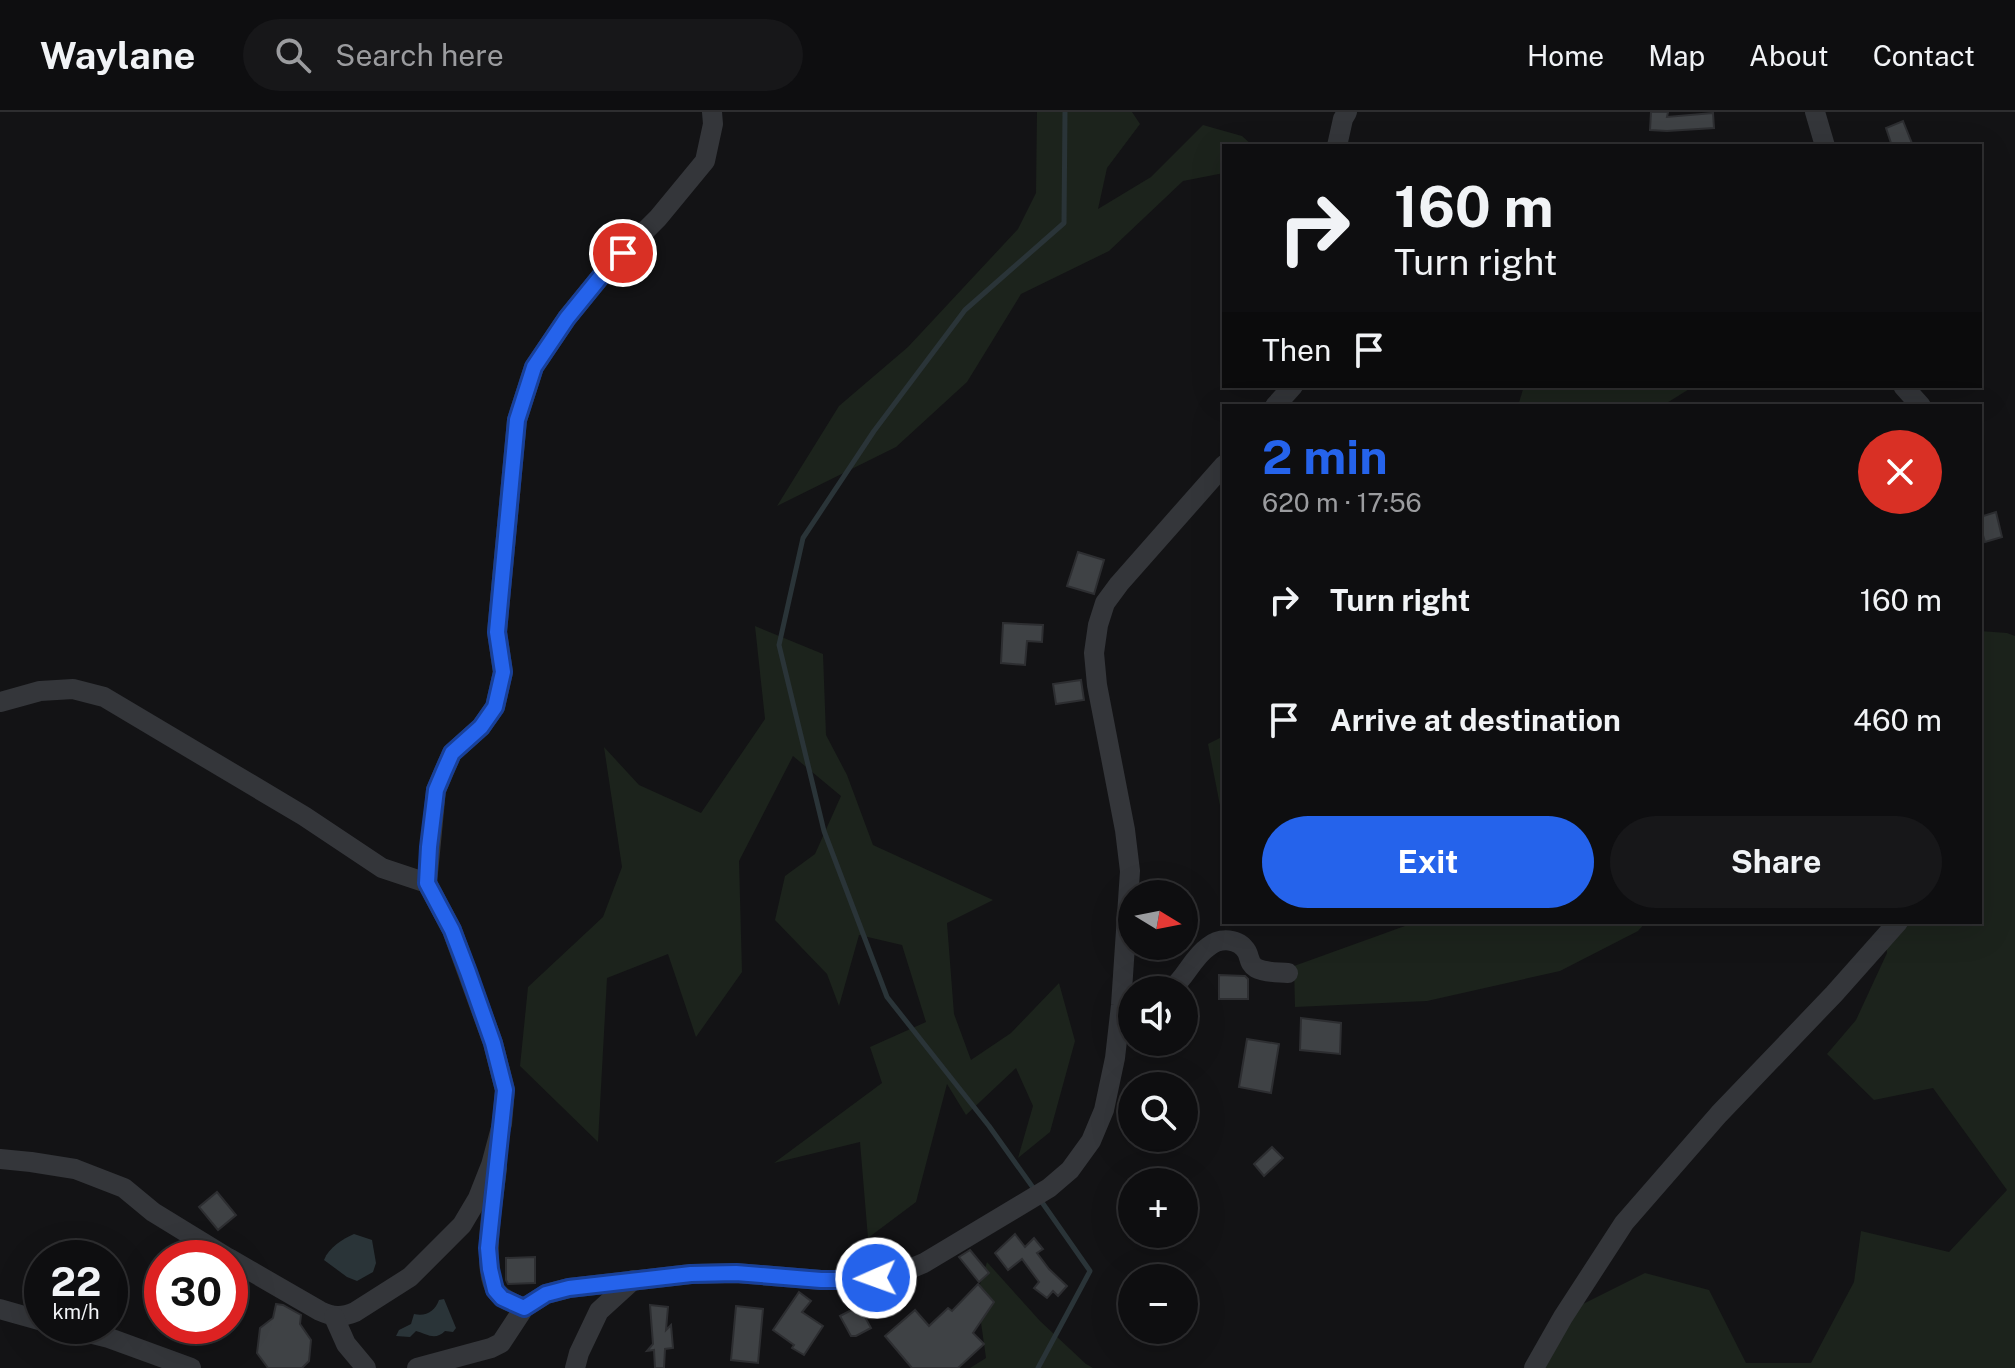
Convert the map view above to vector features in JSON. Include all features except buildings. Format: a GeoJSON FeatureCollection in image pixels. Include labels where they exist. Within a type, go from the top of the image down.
{"type":"FeatureCollection","features":[{"type":"Feature","properties":{"kind":"street"},"geometry":{"type":"LineString","coordinates":[[524,1308],[502,1298],[495,1290],[490,1269],[488,1248],[505,1090],[493,1043],[452,930],[427,883],[436,790],[452,753],[481,727],[495,707],[503,672],[497,632],[517,420],[534,367],[567,318],[606,270],[658,218],[705,161],[713,124],[712,112]]}},
{"type":"Feature","properties":{"kind":"street"},"geometry":{"type":"LineString","coordinates":[[1337,144],[1347,112]]}},
{"type":"Feature","properties":{"kind":"street"},"geometry":{"type":"LineString","coordinates":[[1815,112],[1824,144]]}},
{"type":"Feature","properties":{"kind":"street"},"geometry":{"type":"LineString","coordinates":[[1277,404],[1291,388]]}},
{"type":"Feature","properties":{"kind":"street"},"geometry":{"type":"LineString","coordinates":[[1905,388],[1919,404]]}},
{"type":"Feature","properties":{"kind":"street"},"geometry":{"type":"LineString","coordinates":[[1127,976],[1130,871],[1097,685],[1094,653],[1098,625],[1105,603],[1119,584],[1222,467]]}},
{"type":"Feature","properties":{"kind":"street"},"geometry":{"type":"LineString","coordinates":[[0,702],[40,691],[73,689],[104,697],[304,816],[382,868],[427,883]]}},
{"type":"Feature","properties":{"kind":"street"},"geometry":{"type":"LineString","coordinates":[[1534,1368],[1624,1223],[1719,1114],[1896,924]]}},
{"type":"Feature","properties":{"kind":"street"},"geometry":{"type":"LineString","coordinates":[[1186,976],[1201,952],[1212,943],[1225,940],[1237,942],[1255,968],[1288,973]]}},
{"type":"Feature","properties":{"kind":"street"},"geometry":{"type":"LineString","coordinates":[[417,1368],[501,1343],[524,1308],[546,1294],[569,1288],[691,1274],[736,1273],[860,1280],[893,1276],[924,1263],[1049,1188],[1070,1170],[1091,1141],[1104,1110],[1118,1043]]}},
{"type":"Feature","properties":{"kind":"street"},"geometry":{"type":"LineString","coordinates":[[248,1269],[334,1317],[355,1312],[410,1277],[462,1225],[478,1198],[502,1124]]}},
{"type":"Feature","properties":{"kind":"street"},"geometry":{"type":"LineString","coordinates":[[0,1159],[75,1169],[124,1188],[153,1212],[199,1240]]}},
{"type":"Feature","properties":{"kind":"street"},"geometry":{"type":"LineString","coordinates":[[575,1368],[599,1311],[633,1280]]}},
{"type":"Feature","properties":{"kind":"street"},"geometry":{"type":"LineString","coordinates":[[0,1309],[24,1316]]}},
{"type":"Feature","properties":{"kind":"street"},"geometry":{"type":"LineString","coordinates":[[334,1317],[346,1344],[366,1368]]}},
{"type":"Feature","properties":{"kind":"street"},"geometry":{"type":"LineString","coordinates":[[127,1344],[191,1368]]}},
{"type":"Feature","properties":{"kind":"shaded area"},"geometry":{"type":"Polygon","coordinates":[[[1037,112],[1132,112],[1140,124],[1107,168],[1098,209],[1151,177],[1203,125],[1242,136],[1251,144],[1222,144],[1222,173],[1183,181],[1109,251],[1021,294],[967,382],[896,447],[777,506],[839,406],[908,347],[1018,229],[1036,193],[1037,112]]]}},
{"type":"Feature","properties":{"kind":"shaded area"},"geometry":{"type":"Polygon","coordinates":[[[1523,388],[1691,388],[1665,404],[1519,404],[1523,388]]]}},
{"type":"Feature","properties":{"kind":"shaded area"},"geometry":{"type":"Polygon","coordinates":[[[755,626],[823,654],[826,735],[847,775],[873,845],[993,900],[947,923],[954,1014],[971,1060],[1011,1033],[1059,983],[1075,1041],[1050,1132],[1018,1158],[1033,1106],[1016,1068],[966,1115],[947,1084],[916,1202],[868,1238],[860,1142],[774,1163],[882,1083],[870,1047],[926,1022],[902,945],[859,935],[839,1006],[827,974],[775,920],[785,876],[815,854],[841,796],[793,756],[739,861],[742,972],[696,1037],[668,954],[607,978],[598,1142],[520,1066],[528,987],[603,917],[622,867],[604,747],[639,785],[701,813],[765,719],[755,626]]]}},
{"type":"Feature","properties":{"kind":"shaded area"},"geometry":{"type":"Polygon","coordinates":[[[1982,631],[2015,636],[2015,1368],[1529,1368],[1567,1312],[1645,1273],[1709,1290],[1746,1363],[1811,1363],[1854,1282],[1861,1231],[1949,1252],[2007,1190],[1933,1088],[1874,1100],[1827,1054],[1856,1020],[1887,953],[1884,924],[1982,924],[1982,631]]]}},
{"type":"Feature","properties":{"kind":"shaded area"},"geometry":{"type":"Polygon","coordinates":[[[1222,737],[1222,816],[1208,744],[1222,737]]]}},
{"type":"Feature","properties":{"kind":"shaded area"},"geometry":{"type":"Polygon","coordinates":[[[1410,924],[1644,924],[1638,931],[1560,971],[1427,1001],[1295,1007],[1294,966],[1410,924]]]}},
{"type":"Feature","properties":{"kind":"shaded area"},"geometry":{"type":"Polygon","coordinates":[[[354,1234],[372,1240],[376,1263],[373,1272],[357,1281],[324,1260],[333,1247],[354,1234]]]}},
{"type":"Feature","properties":{"kind":"shaded area"},"geometry":{"type":"Polygon","coordinates":[[[987,1262],[1040,1321],[1093,1368],[970,1368],[986,1358],[977,1294],[987,1262]]]}},
{"type":"Feature","properties":{"kind":"shaded area"},"geometry":{"type":"Polygon","coordinates":[[[444,1299],[456,1328],[453,1332],[445,1331],[434,1336],[416,1331],[410,1337],[396,1336],[399,1330],[411,1324],[414,1314],[430,1312],[439,1300],[444,1299]]]}},
{"type":"Feature","properties":{"kind":"waterway"},"geometry":{"type":"LineString","coordinates":[[1034,1189],[989,1126],[887,997],[824,831],[779,645],[803,538],[874,431],[965,310],[1064,223],[1065,112]]}},
{"type":"Feature","properties":{"kind":"waterway"},"geometry":{"type":"LineString","coordinates":[[1038,1368],[1090,1271],[1039,1198]]}},
{"type":"Feature","properties":{"kind":"route"},"geometry":{"type":"LineString","coordinates":[[623,253],[567,318],[534,367],[517,420],[497,632],[503,672],[495,707],[481,727],[452,753],[436,790],[427,883],[452,930],[468,972],[493,1043],[505,1090],[488,1248],[495,1290],[502,1298],[524,1308],[546,1294],[569,1288],[691,1274],[736,1273],[821,1280],[876,1278]]}}]}
